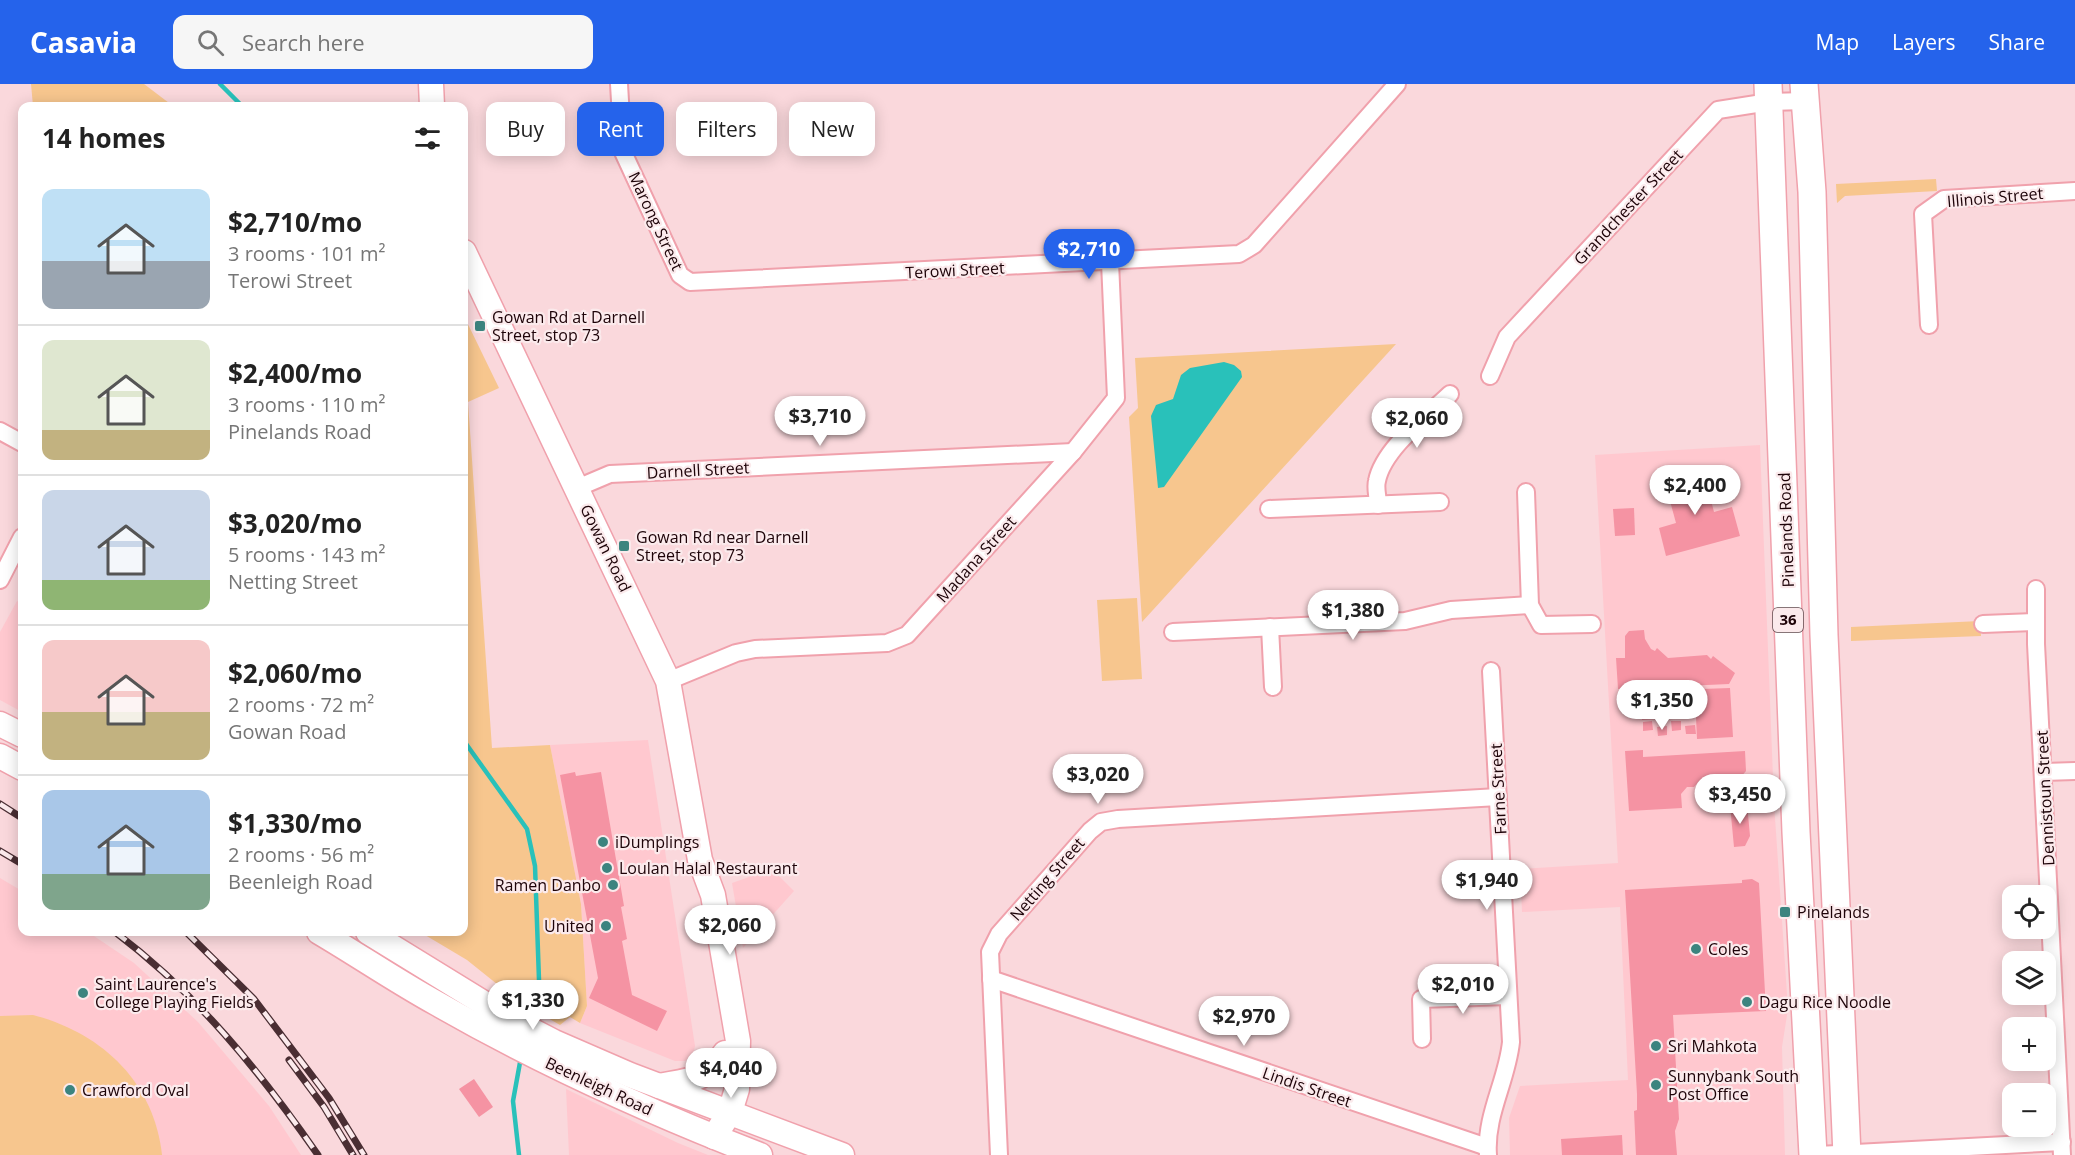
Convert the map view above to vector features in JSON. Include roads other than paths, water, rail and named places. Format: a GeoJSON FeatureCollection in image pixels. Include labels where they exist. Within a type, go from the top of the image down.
{"type":"FeatureCollection","features":[{"type":"Feature","properties":{"kind":"main road"},"geometry":{"type":"LineString","coordinates":[[431,84],[432,102]]}},
{"type":"Feature","properties":{"kind":"main road","name":"Pinelands Road"},"geometry":{"type":"LineString","coordinates":[[1768,93],[1796,832],[1813,1155]]}},
{"type":"Feature","properties":{"kind":"main road","name":"36"},"geometry":{"type":"LineString","coordinates":[[1804,93],[1812,192],[1824,623],[1847,1154]]}},
{"type":"Feature","properties":{"kind":"main road","name":"Gowan Road"},"geometry":{"type":"LineString","coordinates":[[468,260],[668,681],[700,860],[713,895],[731,1047],[739,1079],[722,1110],[714,1137]]}},
{"type":"Feature","properties":{"kind":"main road"},"geometry":{"type":"LineString","coordinates":[[0,724],[18,733]]}},
{"type":"Feature","properties":{"kind":"main road"},"geometry":{"type":"LineString","coordinates":[[0,756],[18,766]]}},
{"type":"Feature","properties":{"kind":"main road","name":"Beenleigh Road"},"geometry":{"type":"LineString","coordinates":[[327,936],[434,1002],[504,1028],[714,1137],[760,1155]]}},
{"type":"Feature","properties":{"kind":"main road","name":"Beenleigh Road"},"geometry":{"type":"LineString","coordinates":[[374,936],[504,1028]]}},
{"type":"Feature","properties":{"kind":"main road"},"geometry":{"type":"LineString","coordinates":[[659,1086],[704,1076],[716,1067],[731,1047],[746,1060],[756,1113],[770,1129]]}},
{"type":"Feature","properties":{"kind":"main road","name":"Beenleigh Road"},"geometry":{"type":"LineString","coordinates":[[550,1052],[659,1086],[842,1155]]}},
{"type":"Feature","properties":{"kind":"street","name":"Marong Street"},"geometry":{"type":"LineString","coordinates":[[619,84],[623,152],[680,275],[690,282]]}},
{"type":"Feature","properties":{"kind":"street","name":"Terowi Street"},"geometry":{"type":"LineString","coordinates":[[690,282],[1239,254],[1254,245],[1397,84]]}},
{"type":"Feature","properties":{"kind":"street","name":"Grandchester Street"},"geometry":{"type":"LineString","coordinates":[[1490,376],[1507,337],[1718,110],[1768,93],[1804,93]]}},
{"type":"Feature","properties":{"kind":"street","name":"Illinois Street"},"geometry":{"type":"LineString","coordinates":[[1929,325],[1923,214],[1935,203],[1944,199],[2075,190]]}},
{"type":"Feature","properties":{"kind":"street","name":"Madana Street"},"geometry":{"type":"LineString","coordinates":[[668,681],[736,653],[755,649],[887,643],[907,635],[1073,452],[1116,398],[1110,262]]}},
{"type":"Feature","properties":{"kind":"street"},"geometry":{"type":"LineString","coordinates":[[1378,505],[1376,482],[1383,464],[1410,431],[1450,394]]}},
{"type":"Feature","properties":{"kind":"street"},"geometry":{"type":"LineString","coordinates":[[0,431],[18,441]]}},
{"type":"Feature","properties":{"kind":"street","name":"Darnell Street"},"geometry":{"type":"LineString","coordinates":[[577,488],[610,474],[1073,452]]}},
{"type":"Feature","properties":{"kind":"street"},"geometry":{"type":"LineString","coordinates":[[1526,492],[1530,605],[1541,624],[1592,624]]}},
{"type":"Feature","properties":{"kind":"street"},"geometry":{"type":"LineString","coordinates":[[1269,509],[1440,502]]}},
{"type":"Feature","properties":{"kind":"street"},"geometry":{"type":"LineString","coordinates":[[0,580],[18,545]]}},
{"type":"Feature","properties":{"kind":"street","name":"Dennistoun Street"},"geometry":{"type":"LineString","coordinates":[[2036,590],[2062,1148]]}},
{"type":"Feature","properties":{"kind":"street"},"geometry":{"type":"LineString","coordinates":[[1173,632],[1405,621],[1451,610],[1530,605]]}},
{"type":"Feature","properties":{"kind":"street"},"geometry":{"type":"LineString","coordinates":[[1983,624],[2036,622]]}},
{"type":"Feature","properties":{"kind":"street"},"geometry":{"type":"LineString","coordinates":[[1270,627],[1273,687]]}},
{"type":"Feature","properties":{"kind":"street","name":"Farne Street"},"geometry":{"type":"LineString","coordinates":[[1487,1151],[1487,1128],[1509,1062],[1511,1042],[1491,671]]}},
{"type":"Feature","properties":{"kind":"street"},"geometry":{"type":"LineString","coordinates":[[2044,772],[2075,771]]}},
{"type":"Feature","properties":{"kind":"street","name":"Netting Street"},"geometry":{"type":"LineString","coordinates":[[999,1155],[990,952],[999,934],[1090,831],[1101,822],[1130,818],[1498,797]]}},
{"type":"Feature","properties":{"kind":"street","name":"Lindis Street"},"geometry":{"type":"LineString","coordinates":[[991,980],[1487,1151]]}},
{"type":"Feature","properties":{"kind":"street"},"geometry":{"type":"LineString","coordinates":[[1422,1039],[1421,999],[1508,996]]}},
{"type":"Feature","properties":{"kind":"street"},"geometry":{"type":"LineString","coordinates":[[1818,1155],[2062,1148]]}},
{"type":"Feature","properties":{"kind":"water"},"geometry":{"type":"Polygon","coordinates":[[[1224,362],[1234,365],[1241,371],[1242,377],[1164,487],[1158,488],[1151,416],[1156,405],[1173,399],[1181,375],[1190,368],[1224,362]]]}},
{"type":"Feature","properties":{"kind":"waterway"},"geometry":{"type":"LineString","coordinates":[[220,84],[238,102]]}},
{"type":"Feature","properties":{"kind":"waterway"},"geometry":{"type":"LineString","coordinates":[[468,747],[527,829],[535,866],[539,980],[531,1023]]}},
{"type":"Feature","properties":{"kind":"waterway"},"geometry":{"type":"LineString","coordinates":[[519,1155],[513,1101],[521,1057]]}},
{"type":"Feature","properties":{"kind":"railway"},"geometry":{"type":"LineString","coordinates":[[0,804],[18,815]]}},
{"type":"Feature","properties":{"kind":"railway"},"geometry":{"type":"LineString","coordinates":[[0,851],[18,862]]}},
{"type":"Feature","properties":{"kind":"railway"},"geometry":{"type":"LineString","coordinates":[[120,936],[200,1007],[273,1093],[318,1155]]}},
{"type":"Feature","properties":{"kind":"railway"},"geometry":{"type":"LineString","coordinates":[[190,936],[254,999],[329,1098],[364,1155]]}},
{"type":"Feature","properties":{"kind":"railway"},"geometry":{"type":"LineString","coordinates":[[289,1060],[324,1107],[353,1155]]}},
{"type":"Feature","properties":{"kind":"place","name":"Gowan Rd at Darnell Street, stop 73"},"geometry":{"type":"Point","coordinates":[480,326]}},
{"type":"Feature","properties":{"kind":"place","name":"Gowan Rd near Darnell Street, stop 73"},"geometry":{"type":"Point","coordinates":[624,546]}},
{"type":"Feature","properties":{"kind":"place","name":"iDumplings"},"geometry":{"type":"Point","coordinates":[603,842]}},
{"type":"Feature","properties":{"kind":"place","name":"Loulan Halal Restaurant"},"geometry":{"type":"Point","coordinates":[607,868]}},
{"type":"Feature","properties":{"kind":"place","name":"Ramen Danbo"},"geometry":{"type":"Point","coordinates":[613,885]}},
{"type":"Feature","properties":{"kind":"place","name":"Pinelands"},"geometry":{"type":"Point","coordinates":[1785,912]}},
{"type":"Feature","properties":{"kind":"place","name":"United"},"geometry":{"type":"Point","coordinates":[606,926]}},
{"type":"Feature","properties":{"kind":"place","name":"Coles"},"geometry":{"type":"Point","coordinates":[1696,949]}},
{"type":"Feature","properties":{"kind":"place","name":"Saint Laurence's College Playing Fields"},"geometry":{"type":"Point","coordinates":[83,993]}},
{"type":"Feature","properties":{"kind":"place","name":"Dagu Rice Noodle"},"geometry":{"type":"Point","coordinates":[1747,1002]}},
{"type":"Feature","properties":{"kind":"place","name":"Sri Mahkota"},"geometry":{"type":"Point","coordinates":[1656,1046]}},
{"type":"Feature","properties":{"kind":"place","name":"Sunnybank South Post Office"},"geometry":{"type":"Point","coordinates":[1656,1085]}},
{"type":"Feature","properties":{"kind":"place","name":"Crawford Oval"},"geometry":{"type":"Point","coordinates":[70,1090]}}]}
